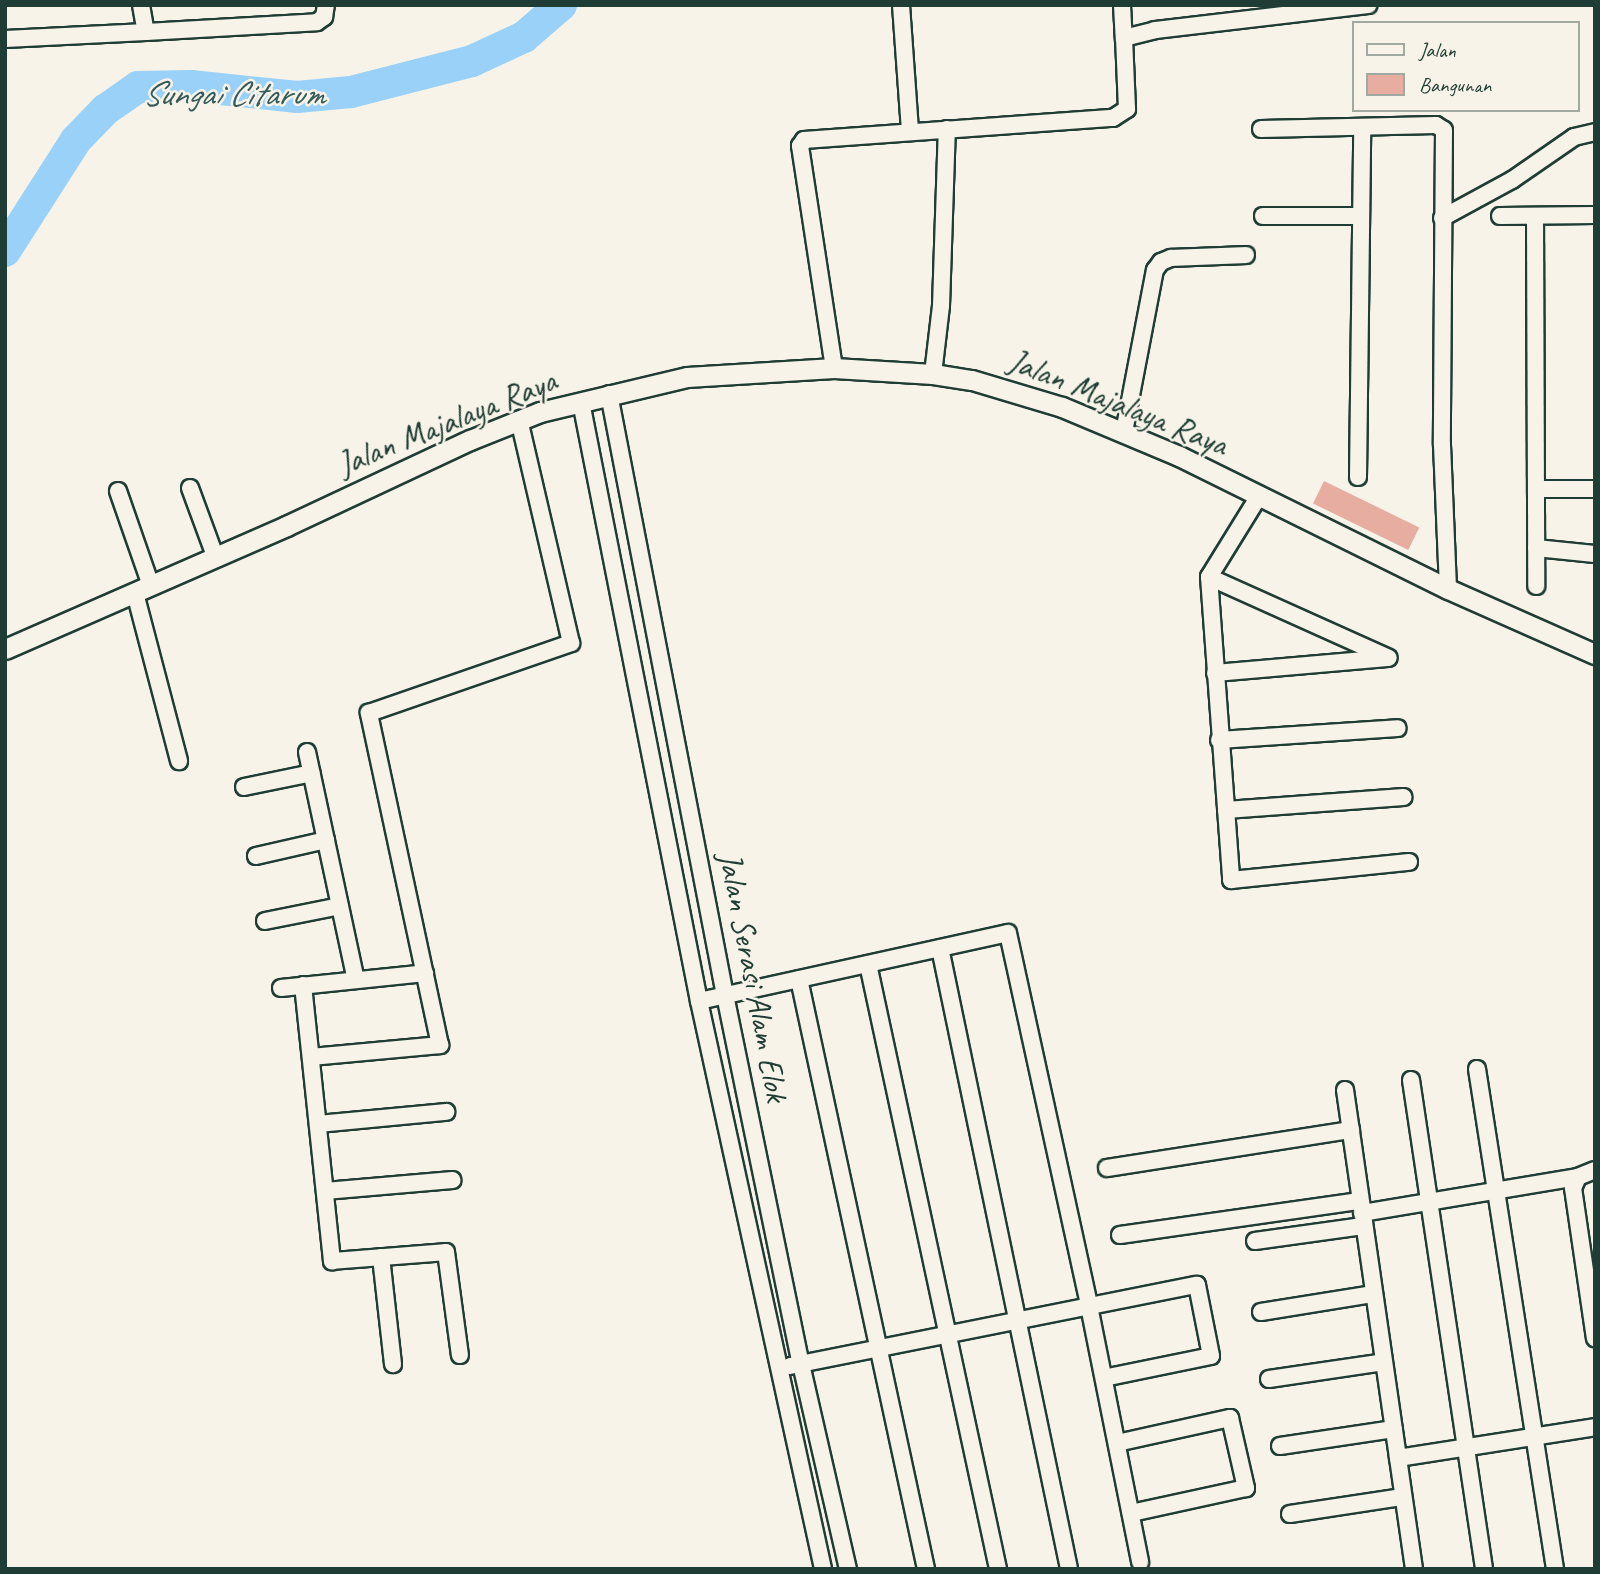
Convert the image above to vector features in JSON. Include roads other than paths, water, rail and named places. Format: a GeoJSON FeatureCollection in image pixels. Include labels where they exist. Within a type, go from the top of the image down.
{"type":"FeatureCollection","features":[{"type":"Feature","properties":{"kind":"street"},"geometry":{"type":"LineString","coordinates":[[141,5],[146,32]]}},
{"type":"Feature","properties":{"kind":"street"},"geometry":{"type":"LineString","coordinates":[[5,39],[317,22],[324,17],[326,5]]}},
{"type":"Feature","properties":{"kind":"street"},"geometry":{"type":"LineString","coordinates":[[901,5],[910,131]]}},
{"type":"Feature","properties":{"kind":"street"},"geometry":{"type":"LineString","coordinates":[[834,368],[802,142],[1121,115],[1127,109],[1122,5]]}},
{"type":"Feature","properties":{"kind":"street"},"geometry":{"type":"LineString","coordinates":[[1124,38],[1155,30],[1274,11],[1369,5]]}},
{"type":"Feature","properties":{"kind":"street"},"geometry":{"type":"LineString","coordinates":[[1261,129],[1441,127],[1444,130],[1442,445],[1448,589]]}},
{"type":"Feature","properties":{"kind":"street"},"geometry":{"type":"LineString","coordinates":[[1359,477],[1362,128]]}},
{"type":"Feature","properties":{"kind":"street"},"geometry":{"type":"LineString","coordinates":[[933,374],[942,293],[947,130]]}},
{"type":"Feature","properties":{"kind":"street"},"geometry":{"type":"LineString","coordinates":[[1442,218],[1512,180],[1574,136],[1595,132]]}},
{"type":"Feature","properties":{"kind":"street"},"geometry":{"type":"LineString","coordinates":[[1535,215],[1536,586]]}},
{"type":"Feature","properties":{"kind":"street"},"geometry":{"type":"LineString","coordinates":[[1500,216],[1595,215]]}},
{"type":"Feature","properties":{"kind":"street"},"geometry":{"type":"LineString","coordinates":[[1264,216],[1361,216]]}},
{"type":"Feature","properties":{"kind":"street"},"geometry":{"type":"LineString","coordinates":[[1124,432],[1155,270],[1161,262],[1171,258],[1245,255]]}},
{"type":"Feature","properties":{"kind":"street","name":"Jalan Majalaya Raya"},"geometry":{"type":"LineString","coordinates":[[5,649],[519,420],[609,394],[687,377],[834,368],[933,374],[972,380],[1062,407],[1124,432],[1448,589],[1591,650]]}},
{"type":"Feature","properties":{"kind":"street","name":"Jalan Serasi Alam Elok"},"geometry":{"type":"LineString","coordinates":[[609,394],[725,995],[801,1364],[848,1569]]}},
{"type":"Feature","properties":{"kind":"street","name":"Jalan Serasi Alam Elok"},"geometry":{"type":"LineString","coordinates":[[581,402],[699,1001],[823,1569]]}},
{"type":"Feature","properties":{"kind":"street"},"geometry":{"type":"LineString","coordinates":[[311,1057],[440,1045],[369,713],[571,643],[519,420]]}},
{"type":"Feature","properties":{"kind":"street"},"geometry":{"type":"LineString","coordinates":[[596,470],[623,465]]}},
{"type":"Feature","properties":{"kind":"street"},"geometry":{"type":"LineString","coordinates":[[190,488],[215,556]]}},
{"type":"Feature","properties":{"kind":"street"},"geometry":{"type":"LineString","coordinates":[[1536,489],[1595,489]]}},
{"type":"Feature","properties":{"kind":"street"},"geometry":{"type":"LineString","coordinates":[[118,491],[143,589],[178,761]]}},
{"type":"Feature","properties":{"kind":"street"},"geometry":{"type":"LineString","coordinates":[[1259,496],[1209,577],[1231,880],[1409,862]]}},
{"type":"Feature","properties":{"kind":"street"},"geometry":{"type":"LineString","coordinates":[[1536,548],[1595,554]]}},
{"type":"Feature","properties":{"kind":"street"},"geometry":{"type":"LineString","coordinates":[[1209,577],[1389,658],[1215,673]]}},
{"type":"Feature","properties":{"kind":"street"},"geometry":{"type":"LineString","coordinates":[[1219,740],[1398,728]]}},
{"type":"Feature","properties":{"kind":"street"},"geometry":{"type":"LineString","coordinates":[[307,752],[356,980]]}},
{"type":"Feature","properties":{"kind":"street"},"geometry":{"type":"LineString","coordinates":[[244,787],[312,773]]}},
{"type":"Feature","properties":{"kind":"street"},"geometry":{"type":"LineString","coordinates":[[1226,810],[1404,797]]}},
{"type":"Feature","properties":{"kind":"street"},"geometry":{"type":"LineString","coordinates":[[256,856],[326,840]]}},
{"type":"Feature","properties":{"kind":"street"},"geometry":{"type":"LineString","coordinates":[[265,921],[340,906]]}},
{"type":"Feature","properties":{"kind":"street"},"geometry":{"type":"LineString","coordinates":[[699,1001],[1008,933],[1089,1306],[1140,1562]]}},
{"type":"Feature","properties":{"kind":"street"},"geometry":{"type":"LineString","coordinates":[[940,948],[1069,1569]]}},
{"type":"Feature","properties":{"kind":"street"},"geometry":{"type":"LineString","coordinates":[[868,964],[950,1334],[998,1569]]}},
{"type":"Feature","properties":{"kind":"street"},"geometry":{"type":"LineString","coordinates":[[281,988],[425,973]]}},
{"type":"Feature","properties":{"kind":"street"},"geometry":{"type":"LineString","coordinates":[[799,979],[926,1569]]}},
{"type":"Feature","properties":{"kind":"street"},"geometry":{"type":"LineString","coordinates":[[303,985],[332,1261],[446,1252],[460,1355]]}},
{"type":"Feature","properties":{"kind":"street"},"geometry":{"type":"LineString","coordinates":[[1477,1069],[1555,1569]]}},
{"type":"Feature","properties":{"kind":"street"},"geometry":{"type":"LineString","coordinates":[[1411,1080],[1484,1569]]}},
{"type":"Feature","properties":{"kind":"street"},"geometry":{"type":"LineString","coordinates":[[1345,1090],[1414,1569]]}},
{"type":"Feature","properties":{"kind":"street"},"geometry":{"type":"LineString","coordinates":[[318,1124],[446,1112]]}},
{"type":"Feature","properties":{"kind":"street"},"geometry":{"type":"LineString","coordinates":[[1107,1168],[1350,1130]]}},
{"type":"Feature","properties":{"kind":"street"},"geometry":{"type":"LineString","coordinates":[[1120,1235],[1362,1213],[1578,1177],[1595,1170]]}},
{"type":"Feature","properties":{"kind":"street"},"geometry":{"type":"LineString","coordinates":[[1578,1177],[1573,1188],[1595,1338]]}},
{"type":"Feature","properties":{"kind":"street"},"geometry":{"type":"LineString","coordinates":[[325,1191],[453,1180]]}},
{"type":"Feature","properties":{"kind":"street"},"geometry":{"type":"LineString","coordinates":[[1255,1241],[1362,1213]]}},
{"type":"Feature","properties":{"kind":"street"},"geometry":{"type":"LineString","coordinates":[[381,1257],[393,1364]]}},
{"type":"Feature","properties":{"kind":"street"},"geometry":{"type":"LineString","coordinates":[[778,1368],[1197,1285],[1211,1356],[1104,1378]]}},
{"type":"Feature","properties":{"kind":"street"},"geometry":{"type":"LineString","coordinates":[[1261,1312],[1374,1294]]}},
{"type":"Feature","properties":{"kind":"street"},"geometry":{"type":"LineString","coordinates":[[1269,1379],[1384,1362]]}},
{"type":"Feature","properties":{"kind":"street"},"geometry":{"type":"LineString","coordinates":[[1116,1443],[1230,1418],[1246,1488],[1130,1513]]}},
{"type":"Feature","properties":{"kind":"street"},"geometry":{"type":"LineString","coordinates":[[1398,1458],[1595,1427]]}},
{"type":"Feature","properties":{"kind":"street"},"geometry":{"type":"LineString","coordinates":[[1280,1446],[1394,1429]]}},
{"type":"Feature","properties":{"kind":"street"},"geometry":{"type":"LineString","coordinates":[[1290,1514],[1404,1497]]}},
{"type":"Feature","properties":{"kind":"waterway","name":"Sungai Citarum"},"geometry":{"type":"LineString","coordinates":[[5,251],[76,140],[105,110],[138,87],[191,86],[297,97],[351,92],[472,61],[524,37],[561,5]]}}]}
